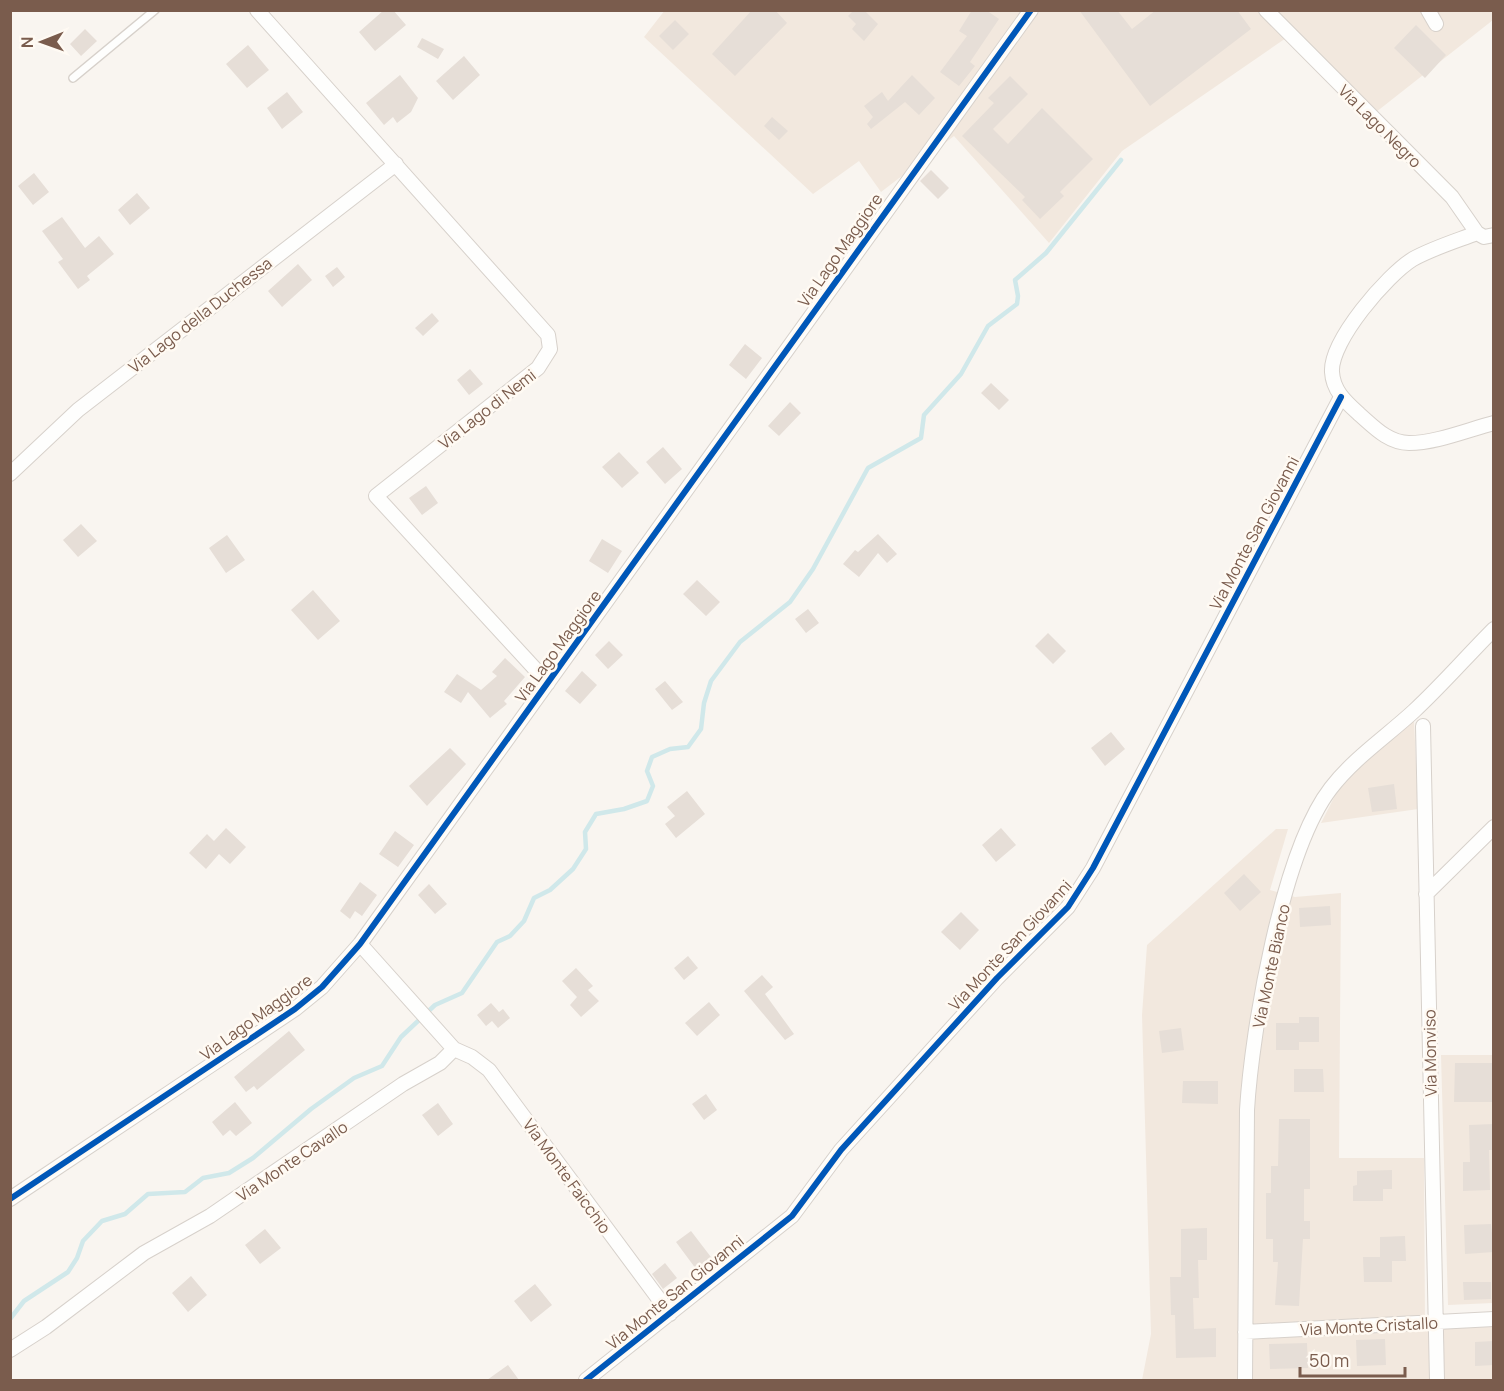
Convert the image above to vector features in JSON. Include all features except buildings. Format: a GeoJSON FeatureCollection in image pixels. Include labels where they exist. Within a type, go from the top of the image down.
{"type":"FeatureCollection","features":[{"type":"Feature","properties":{"kind":"street","name":"Via Lago di Nemi"},"geometry":{"type":"LineString","coordinates":[[257,10],[548,335],[550,349],[538,368],[376,496],[548,683]]}},
{"type":"Feature","properties":{"kind":"street","name":"Via Lago Maggiore"},"geometry":{"type":"LineString","coordinates":[[10,1199],[295,1009],[322,987],[360,944],[1031,10]]}},
{"type":"Feature","properties":{"kind":"street","name":"Via Lago Negro"},"geometry":{"type":"LineString","coordinates":[[1266,10],[1452,196],[1477,233]]}},
{"type":"Feature","properties":{"kind":"street"},"geometry":{"type":"LineString","coordinates":[[1428,10],[1436,24]]}},
{"type":"Feature","properties":{"kind":"street","name":"Via Lago della Duchessa"},"geometry":{"type":"LineString","coordinates":[[10,474],[78,410],[396,164]]}},
{"type":"Feature","properties":{"kind":"street"},"geometry":{"type":"LineString","coordinates":[[1494,235],[1484,237],[1477,233],[1411,261],[1371,302],[1343,339],[1335,357],[1332,376],[1341,397],[1386,437],[1400,442],[1418,442],[1494,423]]}},
{"type":"Feature","properties":{"kind":"street","name":"Via Monte San Giovanni"},"geometry":{"type":"LineString","coordinates":[[586,1380],[798,1210],[846,1145],[997,978],[1075,897],[1341,397]]}},
{"type":"Feature","properties":{"kind":"street","name":"Via Monte Bianco"},"geometry":{"type":"LineString","coordinates":[[1245,1380],[1250,1075],[1272,952],[1295,863],[1316,813],[1337,780],[1415,709],[1494,629]]}},
{"type":"Feature","properties":{"kind":"street","name":"Via Monviso"},"geometry":{"type":"LineString","coordinates":[[1423,726],[1437,1380]]}},
{"type":"Feature","properties":{"kind":"street"},"geometry":{"type":"LineString","coordinates":[[1426,894],[1494,827]]}},
{"type":"Feature","properties":{"kind":"street"},"geometry":{"type":"LineString","coordinates":[[360,944],[454,1049]]}},
{"type":"Feature","properties":{"kind":"street","name":"Via Monte Faicchio"},"geometry":{"type":"LineString","coordinates":[[454,1049],[478,1060],[489,1070],[670,1314]]}},
{"type":"Feature","properties":{"kind":"street","name":"Via Monte Cavallo"},"geometry":{"type":"LineString","coordinates":[[10,1350],[46,1327],[144,1253],[210,1216],[403,1084],[435,1066],[454,1049]]}},
{"type":"Feature","properties":{"kind":"street","name":"Via Monte Cristallo"},"geometry":{"type":"LineString","coordinates":[[1245,1332],[1494,1319]]}},
{"type":"Feature","properties":{"kind":"lane"},"geometry":{"type":"LineString","coordinates":[[73,78],[155,10]]}},
{"type":"Feature","properties":{"kind":"shaded area"},"geometry":{"type":"Polygon","coordinates":[[[665,10],[1494,11],[1493,20],[1371,116],[1289,36],[1122,151],[1049,243],[954,136],[881,192],[859,161],[813,194],[644,37],[665,10]]]}},
{"type":"Feature","properties":{"kind":"shaded area"},"geometry":{"type":"Polygon","coordinates":[[[1414,720],[1418,809],[1321,823],[1343,780],[1414,720]]]}},
{"type":"Feature","properties":{"kind":"shaded area"},"geometry":{"type":"Polygon","coordinates":[[[1276,829],[1288,829],[1270,890],[1295,897],[1341,893],[1339,1158],[1424,1158],[1425,1329],[1493,1327],[1493,1380],[1142,1380],[1151,1334],[1142,1015],[1147,945],[1276,829]]]}},
{"type":"Feature","properties":{"kind":"shaded area"},"geometry":{"type":"Polygon","coordinates":[[[1441,1055],[1493,1055],[1493,1303],[1448,1305],[1441,1055]]]}},
{"type":"Feature","properties":{"kind":"waterway"},"geometry":{"type":"LineString","coordinates":[[10,1319],[24,1301],[68,1272],[77,1258],[83,1241],[102,1221],[125,1214],[148,1194],[185,1192],[203,1178],[229,1173],[253,1158],[311,1109],[354,1078],[382,1066],[401,1037],[435,1005],[462,993],[497,942],[510,936],[524,921],[534,898],[550,890],[573,869],[586,849],[585,832],[596,814],[624,809],[647,801],[653,786],[647,771],[652,757],[670,749],[688,747],[701,729],[704,703],[711,681],[740,642],[790,602],[813,569],[868,468],[921,438],[924,415],[961,374],[988,326],[1017,304],[1015,280],[1046,253],[1121,160]]}},
{"type":"Feature","properties":{"kind":"cycle path"},"geometry":{"type":"LineString","coordinates":[[10,1199],[295,1009],[322,987],[360,944],[1031,10]]}},
{"type":"Feature","properties":{"kind":"cycle path"},"geometry":{"type":"LineString","coordinates":[[586,1380],[792,1216],[841,1150],[997,978],[1068,907],[1093,868],[1341,397]]}}]}
